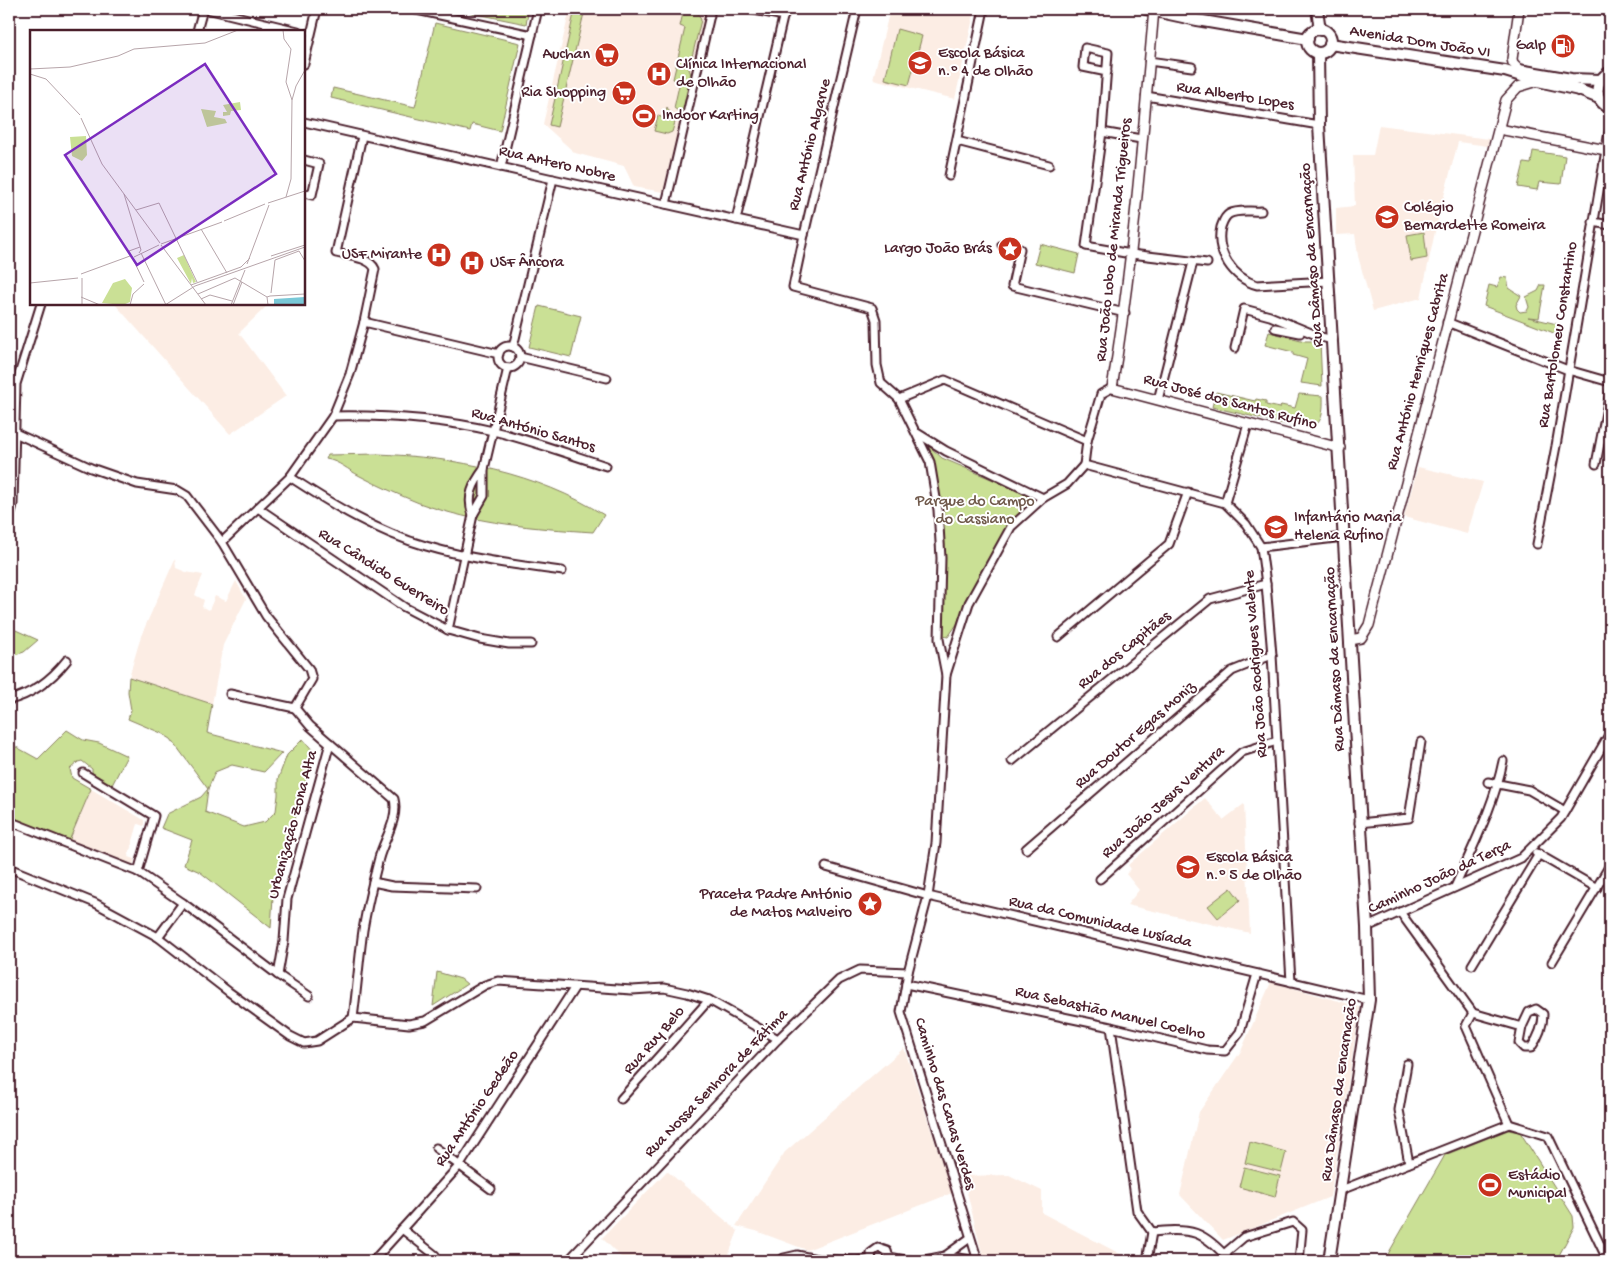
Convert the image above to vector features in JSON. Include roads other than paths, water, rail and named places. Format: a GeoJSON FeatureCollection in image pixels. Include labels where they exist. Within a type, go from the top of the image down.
{"type":"FeatureCollection","features":[{"type":"Feature","properties":{"kind":"main road"},"geometry":{"type":"LineString","coordinates":[[1151,9],[1308,39]]}},
{"type":"Feature","properties":{"kind":"main road"},"geometry":{"type":"LineString","coordinates":[[1318,9],[1320,30]]}},
{"type":"Feature","properties":{"kind":"main road"},"geometry":{"type":"LineString","coordinates":[[1320,30],[1328,34],[1330,44],[1324,52],[1318,53],[1314,52],[1309,46],[1308,39],[1312,32],[1320,30]]}},
{"type":"Feature","properties":{"kind":"main road","name":"Avenida Dom João VI"},"geometry":{"type":"LineString","coordinates":[[1330,44],[1504,71],[1579,90],[1599,98]]}},
{"type":"Feature","properties":{"kind":"main road","name":"Rua Dâmaso da Encarnação"},"geometry":{"type":"LineString","coordinates":[[1318,53],[1319,124],[1340,448],[1359,823],[1367,927],[1369,1000],[1329,1261]]}},
{"type":"Feature","properties":{"kind":"main road","name":"Avenida Dom João VI"},"geometry":{"type":"LineString","coordinates":[[1504,71],[1520,70],[1571,79],[1600,80]]}},
{"type":"Feature","properties":{"kind":"main road"},"geometry":{"type":"LineString","coordinates":[[1610,72],[1600,80],[1598,86],[1599,98],[1603,104],[1610,108]]}},
{"type":"Feature","properties":{"kind":"street"},"geometry":{"type":"LineString","coordinates":[[197,30],[205,9],[266,28],[283,30]]}},
{"type":"Feature","properties":{"kind":"street"},"geometry":{"type":"LineString","coordinates":[[305,54],[307,33],[317,9]]}},
{"type":"Feature","properties":{"kind":"street"},"geometry":{"type":"LineString","coordinates":[[412,9],[532,35]]}},
{"type":"Feature","properties":{"kind":"street"},"geometry":{"type":"LineString","coordinates":[[501,167],[538,9]]}},
{"type":"Feature","properties":{"kind":"street"},"geometry":{"type":"LineString","coordinates":[[666,204],[710,16],[707,9]]}},
{"type":"Feature","properties":{"kind":"street"},"geometry":{"type":"LineString","coordinates":[[736,220],[784,12],[749,9]]}},
{"type":"Feature","properties":{"kind":"street","name":"Rua António Algarve"},"geometry":{"type":"LineString","coordinates":[[857,9],[793,287],[872,308],[876,320],[877,365],[881,383],[899,399]]}},
{"type":"Feature","properties":{"kind":"street"},"geometry":{"type":"LineString","coordinates":[[949,176],[984,9]]}},
{"type":"Feature","properties":{"kind":"street","name":"Rua João Lobo de Miranda Trigueiros"},"geometry":{"type":"LineString","coordinates":[[1084,465],[1088,441],[1101,394],[1112,388],[1125,313],[1149,61],[1151,9]]}},
{"type":"Feature","properties":{"kind":"street"},"geometry":{"type":"LineString","coordinates":[[1519,9],[1512,59],[1513,63],[1520,70]]}},
{"type":"Feature","properties":{"kind":"street"},"geometry":{"type":"LineString","coordinates":[[1149,61],[1192,67]]}},
{"type":"Feature","properties":{"kind":"street"},"geometry":{"type":"LineString","coordinates":[[1107,72],[1102,132],[1086,246],[1132,254],[1207,263]]}},
{"type":"Feature","properties":{"kind":"street","name":"Rua António Henriques Cabrita"},"geometry":{"type":"LineString","coordinates":[[1350,640],[1361,638],[1369,625],[1506,100],[1518,87],[1538,81]]}},
{"type":"Feature","properties":{"kind":"street","name":"Rua Alberto Lopes"},"geometry":{"type":"LineString","coordinates":[[1146,96],[1319,124]]}},
{"type":"Feature","properties":{"kind":"street","name":"Rua Antero Nobre"},"geometry":{"type":"LineString","coordinates":[[305,122],[553,180],[804,235]]}},
{"type":"Feature","properties":{"kind":"street"},"geometry":{"type":"LineString","coordinates":[[1499,129],[1606,150]]}},
{"type":"Feature","properties":{"kind":"street","name":"Rua Bartolomeu Constantino"},"geometry":{"type":"LineString","coordinates":[[1536,544],[1556,446],[1610,131]]}},
{"type":"Feature","properties":{"kind":"street"},"geometry":{"type":"LineString","coordinates":[[1102,132],[1141,139]]}},
{"type":"Feature","properties":{"kind":"street"},"geometry":{"type":"LineString","coordinates":[[222,542],[290,477],[333,416],[350,374],[364,322],[375,268],[368,261],[336,253],[362,136]]}},
{"type":"Feature","properties":{"kind":"street"},"geometry":{"type":"LineString","coordinates":[[957,141],[1049,165]]}},
{"type":"Feature","properties":{"kind":"street"},"geometry":{"type":"LineString","coordinates":[[305,160],[319,164],[312,195],[305,193]]}},
{"type":"Feature","properties":{"kind":"street"},"geometry":{"type":"LineString","coordinates":[[513,347],[553,180]]}},
{"type":"Feature","properties":{"kind":"street"},"geometry":{"type":"LineString","coordinates":[[1261,212],[1228,214],[1223,220],[1220,232],[1220,246],[1225,259],[1236,273],[1248,282],[1257,285],[1329,282]]}},
{"type":"Feature","properties":{"kind":"street"},"geometry":{"type":"LineString","coordinates":[[1593,222],[1610,224]]}},
{"type":"Feature","properties":{"kind":"street"},"geometry":{"type":"LineString","coordinates":[[1002,245],[1020,249],[1012,286],[1125,313]]}},
{"type":"Feature","properties":{"kind":"street"},"geometry":{"type":"LineString","coordinates":[[1158,400],[1193,262]]}},
{"type":"Feature","properties":{"kind":"street"},"geometry":{"type":"LineString","coordinates":[[9,522],[13,504],[16,384],[41,305]]}},
{"type":"Feature","properties":{"kind":"street"},"geometry":{"type":"LineString","coordinates":[[1235,348],[1244,309],[1270,316],[1333,340]]}},
{"type":"Feature","properties":{"kind":"street"},"geometry":{"type":"LineString","coordinates":[[364,322],[499,354]]}},
{"type":"Feature","properties":{"kind":"street"},"geometry":{"type":"LineString","coordinates":[[1447,322],[1568,370],[1610,382]]}},
{"type":"Feature","properties":{"kind":"street"},"geometry":{"type":"LineString","coordinates":[[1275,328],[1298,333],[1308,332]]}},
{"type":"Feature","properties":{"kind":"street"},"geometry":{"type":"LineString","coordinates":[[513,347],[518,351],[520,357],[518,364],[512,368],[504,367],[499,361],[499,354],[503,348],[513,347]]}},
{"type":"Feature","properties":{"kind":"street"},"geometry":{"type":"LineString","coordinates":[[520,357],[607,378]]}},
{"type":"Feature","properties":{"kind":"street"},"geometry":{"type":"LineString","coordinates":[[448,630],[473,515],[480,506],[484,496],[484,470],[508,368]]}},
{"type":"Feature","properties":{"kind":"street"},"geometry":{"type":"LineString","coordinates":[[946,676],[939,639],[941,558],[938,510],[930,462],[899,399],[945,380],[1088,441]]}},
{"type":"Feature","properties":{"kind":"street","name":"Rua José dos Santos Rufino"},"geometry":{"type":"LineString","coordinates":[[1112,388],[1340,448]]}},
{"type":"Feature","properties":{"kind":"street"},"geometry":{"type":"LineString","coordinates":[[1596,464],[1610,392]]}},
{"type":"Feature","properties":{"kind":"street","name":"Rua António Santos"},"geometry":{"type":"LineString","coordinates":[[333,416],[378,415],[458,424],[494,431],[606,466]]}},
{"type":"Feature","properties":{"kind":"street"},"geometry":{"type":"LineString","coordinates":[[1225,503],[1248,424]]}},
{"type":"Feature","properties":{"kind":"street"},"geometry":{"type":"LineString","coordinates":[[15,433],[91,468],[137,484],[177,490],[187,496],[222,542],[266,616],[310,668],[312,678],[295,708]]}},
{"type":"Feature","properties":{"kind":"street"},"geometry":{"type":"LineString","coordinates":[[916,433],[946,451],[1043,498]]}},
{"type":"Feature","properties":{"kind":"street"},"geometry":{"type":"LineString","coordinates":[[946,676],[969,603],[1011,527],[1043,498],[1066,484],[1084,465]]}},
{"type":"Feature","properties":{"kind":"street","name":"Rua João Rodrigues Valente"},"geometry":{"type":"LineString","coordinates":[[1084,465],[1225,503],[1246,524],[1262,547],[1272,655],[1291,982]]}},
{"type":"Feature","properties":{"kind":"street"},"geometry":{"type":"LineString","coordinates":[[473,515],[470,508],[471,491],[484,470]]}},
{"type":"Feature","properties":{"kind":"street"},"geometry":{"type":"LineString","coordinates":[[290,477],[329,502],[372,525],[425,546],[463,555],[562,571]]}},
{"type":"Feature","properties":{"kind":"street"},"geometry":{"type":"LineString","coordinates":[[1058,637],[1169,544],[1188,492]]}},
{"type":"Feature","properties":{"kind":"street","name":"Rua Cândido Guerreiro"},"geometry":{"type":"LineString","coordinates":[[258,508],[404,607],[448,630],[509,644],[531,644]]}},
{"type":"Feature","properties":{"kind":"street"},"geometry":{"type":"LineString","coordinates":[[1262,547],[1344,537]]}},
{"type":"Feature","properties":{"kind":"street","name":"Rua dos Capitães"},"geometry":{"type":"LineString","coordinates":[[1012,761],[1210,599],[1266,584]]}},
{"type":"Feature","properties":{"kind":"street","name":"Rua Doutor Egas Moniz"},"geometry":{"type":"LineString","coordinates":[[1026,849],[1232,671],[1272,655]]}},
{"type":"Feature","properties":{"kind":"street"},"geometry":{"type":"LineString","coordinates":[[9,700],[39,687],[56,673],[67,660]]}},
{"type":"Feature","properties":{"kind":"street","name":"Caminho das Canas Verdes"},"geometry":{"type":"LineString","coordinates":[[946,676],[936,843],[928,896],[908,972],[901,1012],[978,1261]]}},
{"type":"Feature","properties":{"kind":"street"},"geometry":{"type":"LineString","coordinates":[[230,694],[295,708],[310,726],[394,799],[396,805],[395,813],[381,848],[372,882],[363,930],[353,1018]]}},
{"type":"Feature","properties":{"kind":"street","name":"Caminho João da Terça"},"geometry":{"type":"LineString","coordinates":[[1367,927],[1521,858],[1561,818],[1610,733]]}},
{"type":"Feature","properties":{"kind":"street","name":"Rua João Jesus Ventura"},"geometry":{"type":"LineString","coordinates":[[1100,879],[1242,752],[1277,741]]}},
{"type":"Feature","properties":{"kind":"street"},"geometry":{"type":"LineString","coordinates":[[1359,823],[1409,818],[1421,742]]}},
{"type":"Feature","properties":{"kind":"street","name":"Urbanização Zona Alta"},"geometry":{"type":"LineString","coordinates":[[278,975],[284,941],[287,899],[330,743]]}},
{"type":"Feature","properties":{"kind":"street"},"geometry":{"type":"LineString","coordinates":[[1455,887],[1489,809],[1498,784],[1502,761]]}},
{"type":"Feature","properties":{"kind":"street"},"geometry":{"type":"LineString","coordinates":[[83,773],[154,816],[138,872]]}},
{"type":"Feature","properties":{"kind":"street"},"geometry":{"type":"LineString","coordinates":[[1488,782],[1529,790],[1565,811]]}},
{"type":"Feature","properties":{"kind":"street"},"geometry":{"type":"LineString","coordinates":[[9,821],[138,872],[309,996]]}},
{"type":"Feature","properties":{"kind":"street"},"geometry":{"type":"LineString","coordinates":[[1530,849],[1597,888]]}},
{"type":"Feature","properties":{"kind":"street"},"geometry":{"type":"LineString","coordinates":[[1472,965],[1538,854]]}},
{"type":"Feature","properties":{"kind":"street"},"geometry":{"type":"LineString","coordinates":[[1552,962],[1610,865]]}},
{"type":"Feature","properties":{"kind":"street","name":"Rua da Comunidade Lusíada"},"geometry":{"type":"LineString","coordinates":[[826,867],[928,896],[1369,1000]]}},
{"type":"Feature","properties":{"kind":"street"},"geometry":{"type":"LineString","coordinates":[[9,868],[95,903],[158,937],[229,992],[290,1036],[304,1043],[317,1041],[353,1018],[409,1024],[425,1021],[486,985],[498,981],[632,990],[664,988],[687,992],[709,1000],[778,1039]]}},
{"type":"Feature","properties":{"kind":"street"},"geometry":{"type":"LineString","coordinates":[[372,882],[392,886],[477,888]]}},
{"type":"Feature","properties":{"kind":"street"},"geometry":{"type":"LineString","coordinates":[[158,937],[183,903]]}},
{"type":"Feature","properties":{"kind":"street"},"geometry":{"type":"LineString","coordinates":[[1400,912],[1473,1013],[1522,1027]]}},
{"type":"Feature","properties":{"kind":"street","name":"Rua Nossa Senhora de Fátima"},"geometry":{"type":"LineString","coordinates":[[568,1261],[778,1039],[839,980],[860,970],[908,972]]}},
{"type":"Feature","properties":{"kind":"street","name":"Rua Sebastião Manuel Coelho"},"geometry":{"type":"LineString","coordinates":[[906,984],[1111,1027],[1207,1050],[1225,1050],[1240,1032],[1258,974]]}},
{"type":"Feature","properties":{"kind":"street","name":"Rua António Gedeão"},"geometry":{"type":"LineString","coordinates":[[373,1261],[460,1165],[575,987]]}},
{"type":"Feature","properties":{"kind":"street","name":"Rua Ruy Belo"},"geometry":{"type":"LineString","coordinates":[[621,1100],[709,1000]]}},
{"type":"Feature","properties":{"kind":"street"},"geometry":{"type":"LineString","coordinates":[[1536,1009],[1543,1014],[1543,1022],[1536,1041],[1531,1048],[1524,1048],[1519,1043],[1522,1027],[1524,1018],[1529,1012],[1536,1009]]}},
{"type":"Feature","properties":{"kind":"street"},"geometry":{"type":"LineString","coordinates":[[1473,1013],[1466,1026],[1509,1124]]}},
{"type":"Feature","properties":{"kind":"street"},"geometry":{"type":"LineString","coordinates":[[1111,1027],[1137,1211],[1152,1232],[1147,1261]]}},
{"type":"Feature","properties":{"kind":"street"},"geometry":{"type":"LineString","coordinates":[[1407,1064],[1399,1110],[1410,1163]]}},
{"type":"Feature","properties":{"kind":"street"},"geometry":{"type":"LineString","coordinates":[[1341,1190],[1509,1124],[1548,1136],[1606,1257],[1606,1261]]}},
{"type":"Feature","properties":{"kind":"street"},"geometry":{"type":"LineString","coordinates":[[436,1148],[491,1189]]}},
{"type":"Feature","properties":{"kind":"street"},"geometry":{"type":"LineString","coordinates":[[1224,1254],[1244,1237],[1293,1222],[1302,1230],[1299,1261]]}},
{"type":"Feature","properties":{"kind":"street"},"geometry":{"type":"LineString","coordinates":[[402,1229],[435,1255]]}},
{"type":"Feature","properties":{"kind":"street"},"geometry":{"type":"LineString","coordinates":[[1152,1232],[1174,1229],[1192,1231],[1204,1236],[1230,1261]]}},
{"type":"Feature","properties":{"kind":"street"},"geometry":{"type":"LineString","coordinates":[[945,1256],[970,1238]]}},
{"type":"Feature","properties":{"kind":"street"},"geometry":{"type":"LineString","coordinates":[[780,1261],[797,1254],[817,1259],[871,1260],[873,1250],[878,1248],[884,1249],[888,1259],[920,1261],[945,1256],[978,1261]]}},
{"type":"Feature","properties":{"kind":"place","name":"Galp"},"geometry":{"type":"Point","coordinates":[1563,46]}},
{"type":"Feature","properties":{"kind":"place","name":"Auchan"},"geometry":{"type":"Point","coordinates":[607,55]}},
{"type":"Feature","properties":{"kind":"place","name":"Escola Básica n.º 4 de Olhão"},"geometry":{"type":"Point","coordinates":[920,63]}},
{"type":"Feature","properties":{"kind":"place","name":"Clínica Internacional de Olhão"},"geometry":{"type":"Point","coordinates":[659,74]}},
{"type":"Feature","properties":{"kind":"place","name":"Ria Shopping"},"geometry":{"type":"Point","coordinates":[624,93]}},
{"type":"Feature","properties":{"kind":"place","name":"Indoor Karting"},"geometry":{"type":"Point","coordinates":[644,116]}},
{"type":"Feature","properties":{"kind":"place","name":"Colégio Bernardette Romeira"},"geometry":{"type":"Point","coordinates":[1387,217]}},
{"type":"Feature","properties":{"kind":"place","name":"Largo João Brás"},"geometry":{"type":"Point","coordinates":[1010,249]}},
{"type":"Feature","properties":{"kind":"place","name":"USF Mirante"},"geometry":{"type":"Point","coordinates":[439,255]}},
{"type":"Feature","properties":{"kind":"place","name":"USF Âncora"},"geometry":{"type":"Point","coordinates":[472,263]}},
{"type":"Feature","properties":{"kind":"place","name":"Infantário Maria Helena Rufino"},"geometry":{"type":"Point","coordinates":[1276,527]}},
{"type":"Feature","properties":{"kind":"place","name":"Escola Básica n.º 5 de Olhão"},"geometry":{"type":"Point","coordinates":[1188,867]}},
{"type":"Feature","properties":{"kind":"place","name":"Praceta Padre António de Matos Malveiro"},"geometry":{"type":"Point","coordinates":[870,904]}},
{"type":"Feature","properties":{"kind":"place","name":"Estádio Municipal"},"geometry":{"type":"Point","coordinates":[1490,1185]}},
{"type":"Feature","properties":{"kind":"park label","name":"Parque do Campo do Cassiano"},"geometry":{"type":"Point","coordinates":[975,511]}}]}
